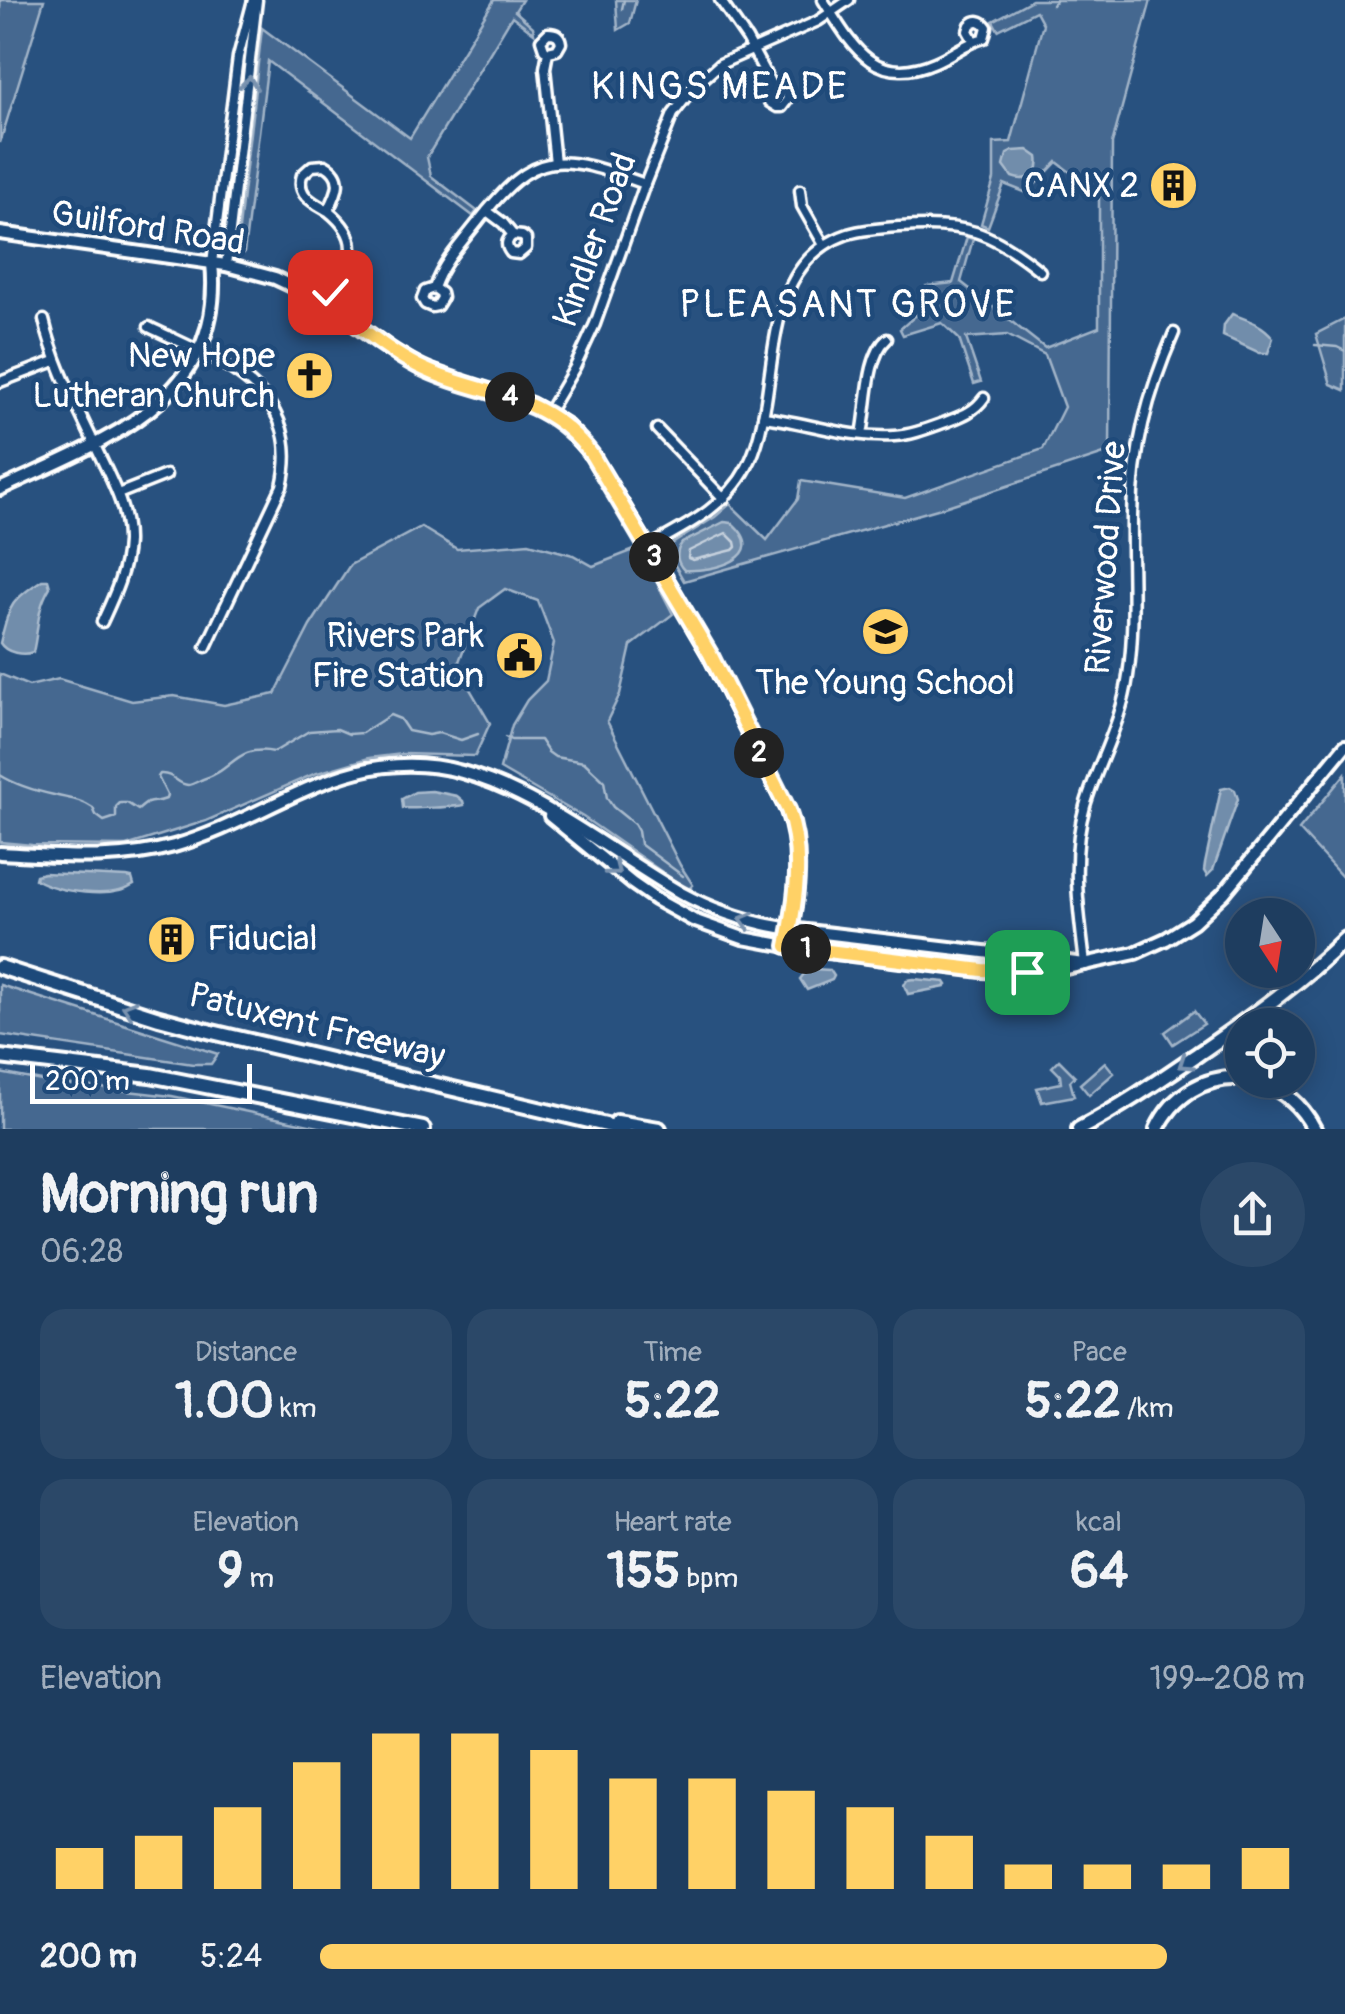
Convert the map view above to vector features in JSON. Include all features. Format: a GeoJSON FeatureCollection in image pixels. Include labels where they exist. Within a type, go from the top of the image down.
{"type":"FeatureCollection","features":[{"type":"Feature","properties":{"kind":"highway"},"geometry":{"type":"LineString","coordinates":[[1079,1129],[1128,1102],[1222,1038],[1300,980],[1345,940]]}},
{"type":"Feature","properties":{"kind":"highway","name":"Patuxent Freeway"},"geometry":{"type":"LineString","coordinates":[[0,967],[212,1032],[623,1129]]}},
{"type":"Feature","properties":{"kind":"highway"},"geometry":{"type":"LineString","coordinates":[[0,1057],[150,1075],[423,1129]]}},
{"type":"Feature","properties":{"kind":"highway"},"geometry":{"type":"LineString","coordinates":[[1157,1129],[1165,1114],[1186,1093],[1225,1078]]}},
{"type":"Feature","properties":{"kind":"highway"},"geometry":{"type":"LineString","coordinates":[[1291,1098],[1314,1129]]}},
{"type":"Feature","properties":{"kind":"highway"},"geometry":{"type":"LineString","coordinates":[[530,1108],[658,1129]]}},
{"type":"Feature","properties":{"kind":"street"},"geometry":{"type":"LineString","coordinates":[[0,489],[118,433],[152,410],[177,384],[198,351],[209,322],[214,291],[212,263],[238,57],[255,0]]}},
{"type":"Feature","properties":{"kind":"street"},"geometry":{"type":"LineString","coordinates":[[214,291],[226,265],[255,0]]}},
{"type":"Feature","properties":{"kind":"street"},"geometry":{"type":"LineString","coordinates":[[720,0],[734,17],[773,88]]}},
{"type":"Feature","properties":{"kind":"street"},"geometry":{"type":"LineString","coordinates":[[823,0],[857,50],[876,64],[899,70],[935,63],[972,38]]}},
{"type":"Feature","properties":{"kind":"street","name":"Kindler Road"},"geometry":{"type":"LineString","coordinates":[[548,412],[595,324],[664,132],[683,100],[720,64],[832,14],[850,0]]}},
{"type":"Feature","properties":{"kind":"street"},"geometry":{"type":"LineString","coordinates":[[548,52],[545,68],[555,162]]}},
{"type":"Feature","properties":{"kind":"street"},"geometry":{"type":"LineString","coordinates":[[434,288],[441,271],[501,192],[520,176],[555,162],[583,163],[644,184]]}},
{"type":"Feature","properties":{"kind":"street"},"geometry":{"type":"LineString","coordinates":[[324,301],[348,263],[352,249],[346,228],[307,199],[301,190],[302,174],[312,166],[331,168],[338,179],[338,192],[328,211]]}},
{"type":"Feature","properties":{"kind":"street"},"geometry":{"type":"LineString","coordinates":[[800,190],[806,216],[824,245]]}},
{"type":"Feature","properties":{"kind":"street"},"geometry":{"type":"LineString","coordinates":[[487,211],[513,235]]}},
{"type":"Feature","properties":{"kind":"street"},"geometry":{"type":"LineString","coordinates":[[648,547],[703,515],[740,479],[752,456],[763,417],[786,291],[802,266],[824,245],[868,230],[956,227],[1002,243],[1040,271]]}},
{"type":"Feature","properties":{"kind":"street","name":"Guilford Road"},"geometry":{"type":"LineString","coordinates":[[0,233],[226,265],[275,278],[324,301],[422,368],[548,412],[581,439],[710,654],[793,824],[798,853],[787,946]]}},
{"type":"Feature","properties":{"kind":"street"},"geometry":{"type":"LineString","coordinates":[[44,320],[55,362],[118,494],[126,526],[126,555],[102,622]]}},
{"type":"Feature","properties":{"kind":"street"},"geometry":{"type":"LineString","coordinates":[[149,327],[234,369],[256,386],[272,407],[282,432],[284,477],[278,498],[206,646]]}},
{"type":"Feature","properties":{"kind":"street","name":"Riverwood Drive"},"geometry":{"type":"LineString","coordinates":[[1085,964],[1076,883],[1078,838],[1086,802],[1117,723],[1128,679],[1135,460],[1146,404],[1174,334]]}},
{"type":"Feature","properties":{"kind":"street"},"geometry":{"type":"LineString","coordinates":[[862,434],[874,361],[887,339]]}},
{"type":"Feature","properties":{"kind":"street"},"geometry":{"type":"LineString","coordinates":[[0,382],[55,362]]}},
{"type":"Feature","properties":{"kind":"street"},"geometry":{"type":"LineString","coordinates":[[763,417],[894,436],[921,431],[971,412],[984,398]]}},
{"type":"Feature","properties":{"kind":"street"},"geometry":{"type":"LineString","coordinates":[[657,429],[724,498]]}},
{"type":"Feature","properties":{"kind":"street"},"geometry":{"type":"LineString","coordinates":[[118,494],[166,476]]}},
{"type":"Feature","properties":{"kind":"street"},"geometry":{"type":"LineString","coordinates":[[542,808],[632,883],[692,920],[742,938],[1002,972],[1052,971],[1149,948],[1194,922],[1224,893],[1345,746]]}},
{"type":"Feature","properties":{"kind":"street"},"geometry":{"type":"LineString","coordinates":[[0,853],[96,858],[149,852],[217,830],[349,772],[422,766],[500,784],[567,820],[701,904],[746,921],[1085,964]]}},
{"type":"Feature","properties":{"kind":"shaded area"},"geometry":{"type":"Polygon","coordinates":[[[0,0],[44,0],[0,143],[0,0]]]}},
{"type":"Feature","properties":{"kind":"shaded area"},"geometry":{"type":"Polygon","coordinates":[[[494,0],[522,0],[515,11],[533,27],[534,33],[512,16],[427,157],[431,176],[477,211],[473,216],[268,61],[242,253],[237,246],[262,28],[410,138],[494,0]]]}},
{"type":"Feature","properties":{"kind":"shaded area"},"geometry":{"type":"Polygon","coordinates":[[[616,0],[636,0],[630,23],[618,30],[616,0]]]}},
{"type":"Feature","properties":{"kind":"shaded area"},"geometry":{"type":"Polygon","coordinates":[[[1032,0],[1151,0],[1112,144],[1110,452],[941,508],[684,581],[669,555],[672,544],[730,504],[767,540],[798,499],[801,481],[905,498],[1043,449],[1064,407],[1045,355],[1007,335],[966,338],[981,382],[974,384],[959,339],[942,323],[903,335],[900,329],[927,306],[926,286],[953,283],[967,237],[973,239],[961,282],[1045,348],[1099,327],[1099,194],[1057,162],[1027,193],[1004,184],[988,227],[981,224],[994,179],[994,143],[1011,142],[1043,24],[1036,11],[998,30],[993,21],[1032,0]]]}},
{"type":"Feature","properties":{"kind":"shaded area"},"geometry":{"type":"Polygon","coordinates":[[[1345,319],[1345,390],[1331,384],[1316,334],[1345,319]]]}},
{"type":"Feature","properties":{"kind":"shaded area"},"geometry":{"type":"Polygon","coordinates":[[[421,527],[457,549],[529,543],[573,555],[593,566],[639,548],[673,614],[631,646],[620,694],[607,721],[693,885],[688,890],[583,817],[500,769],[512,725],[527,700],[546,681],[554,643],[538,601],[505,589],[479,608],[457,667],[490,723],[475,756],[403,754],[369,758],[314,774],[206,821],[126,846],[0,842],[0,674],[29,686],[59,679],[132,701],[174,696],[224,705],[275,694],[310,626],[350,565],[421,527]]]}},
{"type":"Feature","properties":{"kind":"shaded area"},"geometry":{"type":"Polygon","coordinates":[[[1345,774],[1345,880],[1299,830],[1345,774]]]}},
{"type":"Feature","properties":{"kind":"shaded area"},"geometry":{"type":"Polygon","coordinates":[[[0,985],[218,1054],[211,1064],[193,1064],[0,1035],[0,985]]]}},
{"type":"Feature","properties":{"kind":"shaded area"},"geometry":{"type":"Polygon","coordinates":[[[1194,1011],[1204,1024],[1173,1044],[1165,1032],[1194,1011]]]}},
{"type":"Feature","properties":{"kind":"shaded area"},"geometry":{"type":"Polygon","coordinates":[[[1059,1060],[1075,1076],[1070,1081],[1074,1096],[1042,1102],[1037,1088],[1061,1083],[1060,1075],[1052,1067],[1059,1060]]]}},
{"type":"Feature","properties":{"kind":"shaded area"},"geometry":{"type":"Polygon","coordinates":[[[1105,1062],[1114,1073],[1089,1095],[1080,1084],[1105,1062]]]}},
{"type":"Feature","properties":{"kind":"shaded area"},"geometry":{"type":"Polygon","coordinates":[[[0,1073],[172,1096],[328,1129],[0,1129],[0,1073]]]}},
{"type":"Feature","properties":{"kind":"water"},"geometry":{"type":"Polygon","coordinates":[[[1028,150],[1038,157],[1035,172],[1028,178],[1012,177],[1004,166],[1007,154],[1028,150]]]}},
{"type":"Feature","properties":{"kind":"water"},"geometry":{"type":"Polygon","coordinates":[[[1232,314],[1269,333],[1273,338],[1268,353],[1223,336],[1224,325],[1232,314]]]}},
{"type":"Feature","properties":{"kind":"water"},"geometry":{"type":"Polygon","coordinates":[[[724,522],[732,523],[743,535],[742,554],[722,565],[684,570],[677,557],[682,543],[724,522]]]}},
{"type":"Feature","properties":{"kind":"water"},"geometry":{"type":"Polygon","coordinates":[[[48,580],[50,587],[40,611],[33,652],[10,651],[0,643],[9,612],[23,594],[48,580]]]}},
{"type":"Feature","properties":{"kind":"water"},"geometry":{"type":"Polygon","coordinates":[[[1230,787],[1238,799],[1213,870],[1207,876],[1205,864],[1221,789],[1230,787]]]}},
{"type":"Feature","properties":{"kind":"water"},"geometry":{"type":"Polygon","coordinates":[[[415,792],[457,796],[464,805],[403,808],[402,799],[415,792]]]}},
{"type":"Feature","properties":{"kind":"water"},"geometry":{"type":"Polygon","coordinates":[[[44,873],[127,877],[132,878],[134,885],[112,892],[84,892],[57,888],[35,879],[44,873]]]}},
{"type":"Feature","properties":{"kind":"water"},"geometry":{"type":"Polygon","coordinates":[[[813,969],[830,970],[834,976],[807,990],[800,979],[813,969]]]}},
{"type":"Feature","properties":{"kind":"water"},"geometry":{"type":"Polygon","coordinates":[[[914,979],[947,985],[908,994],[904,985],[914,979]]]}},
{"type":"Feature","properties":{"kind":"waterway"},"geometry":{"type":"LineString","coordinates":[[622,9],[624,0]]}},
{"type":"Feature","properties":{"kind":"waterway"},"geometry":{"type":"LineString","coordinates":[[1052,5],[1056,0]]}},
{"type":"Feature","properties":{"kind":"waterway"},"geometry":{"type":"LineString","coordinates":[[0,2],[0,7]]}},
{"type":"Feature","properties":{"kind":"waterway"},"geometry":{"type":"LineString","coordinates":[[1315,345],[1345,351]]}},
{"type":"Feature","properties":{"kind":"waterway"},"geometry":{"type":"LineString","coordinates":[[0,775],[26,787],[84,803],[104,821],[116,817],[120,803],[138,810],[149,802],[166,799],[160,774],[190,785],[243,755],[261,750],[274,752],[309,731],[337,729],[349,734],[362,733],[390,715],[400,719],[408,731],[439,733],[461,740],[478,734]]}},
{"type":"Feature","properties":{"kind":"waterway"},"geometry":{"type":"LineString","coordinates":[[505,737],[540,740],[555,757],[584,762],[604,781],[613,807],[634,824],[640,844],[683,876]]}},
{"type":"Feature","properties":{"kind":"place","name":"CANX 2"},"geometry":{"type":"Point","coordinates":[1174,186]}},
{"type":"Feature","properties":{"kind":"place","name":"New Hope Lutheran Church"},"geometry":{"type":"Point","coordinates":[310,376]}},
{"type":"Feature","properties":{"kind":"place","name":"The Young School"},"geometry":{"type":"Point","coordinates":[885,631]}},
{"type":"Feature","properties":{"kind":"place","name":"Rivers Park Fire Station"},"geometry":{"type":"Point","coordinates":[519,656]}},
{"type":"Feature","properties":{"kind":"place","name":"Fiducial"},"geometry":{"type":"Point","coordinates":[172,939]}},
{"type":"Feature","properties":{"kind":"district","name":"KINGS MEADE"},"geometry":{"type":"Point","coordinates":[720,87]}},
{"type":"Feature","properties":{"kind":"district","name":"PLEASANT GROVE"},"geometry":{"type":"Point","coordinates":[848,305]}},
{"type":"Feature","properties":{"kind":"route"},"geometry":{"type":"LineString","coordinates":[[330,292],[324,301],[408,360],[445,377],[531,404],[548,412],[581,439],[710,654],[788,810],[798,853],[787,946],[1027,972]]}}]}
